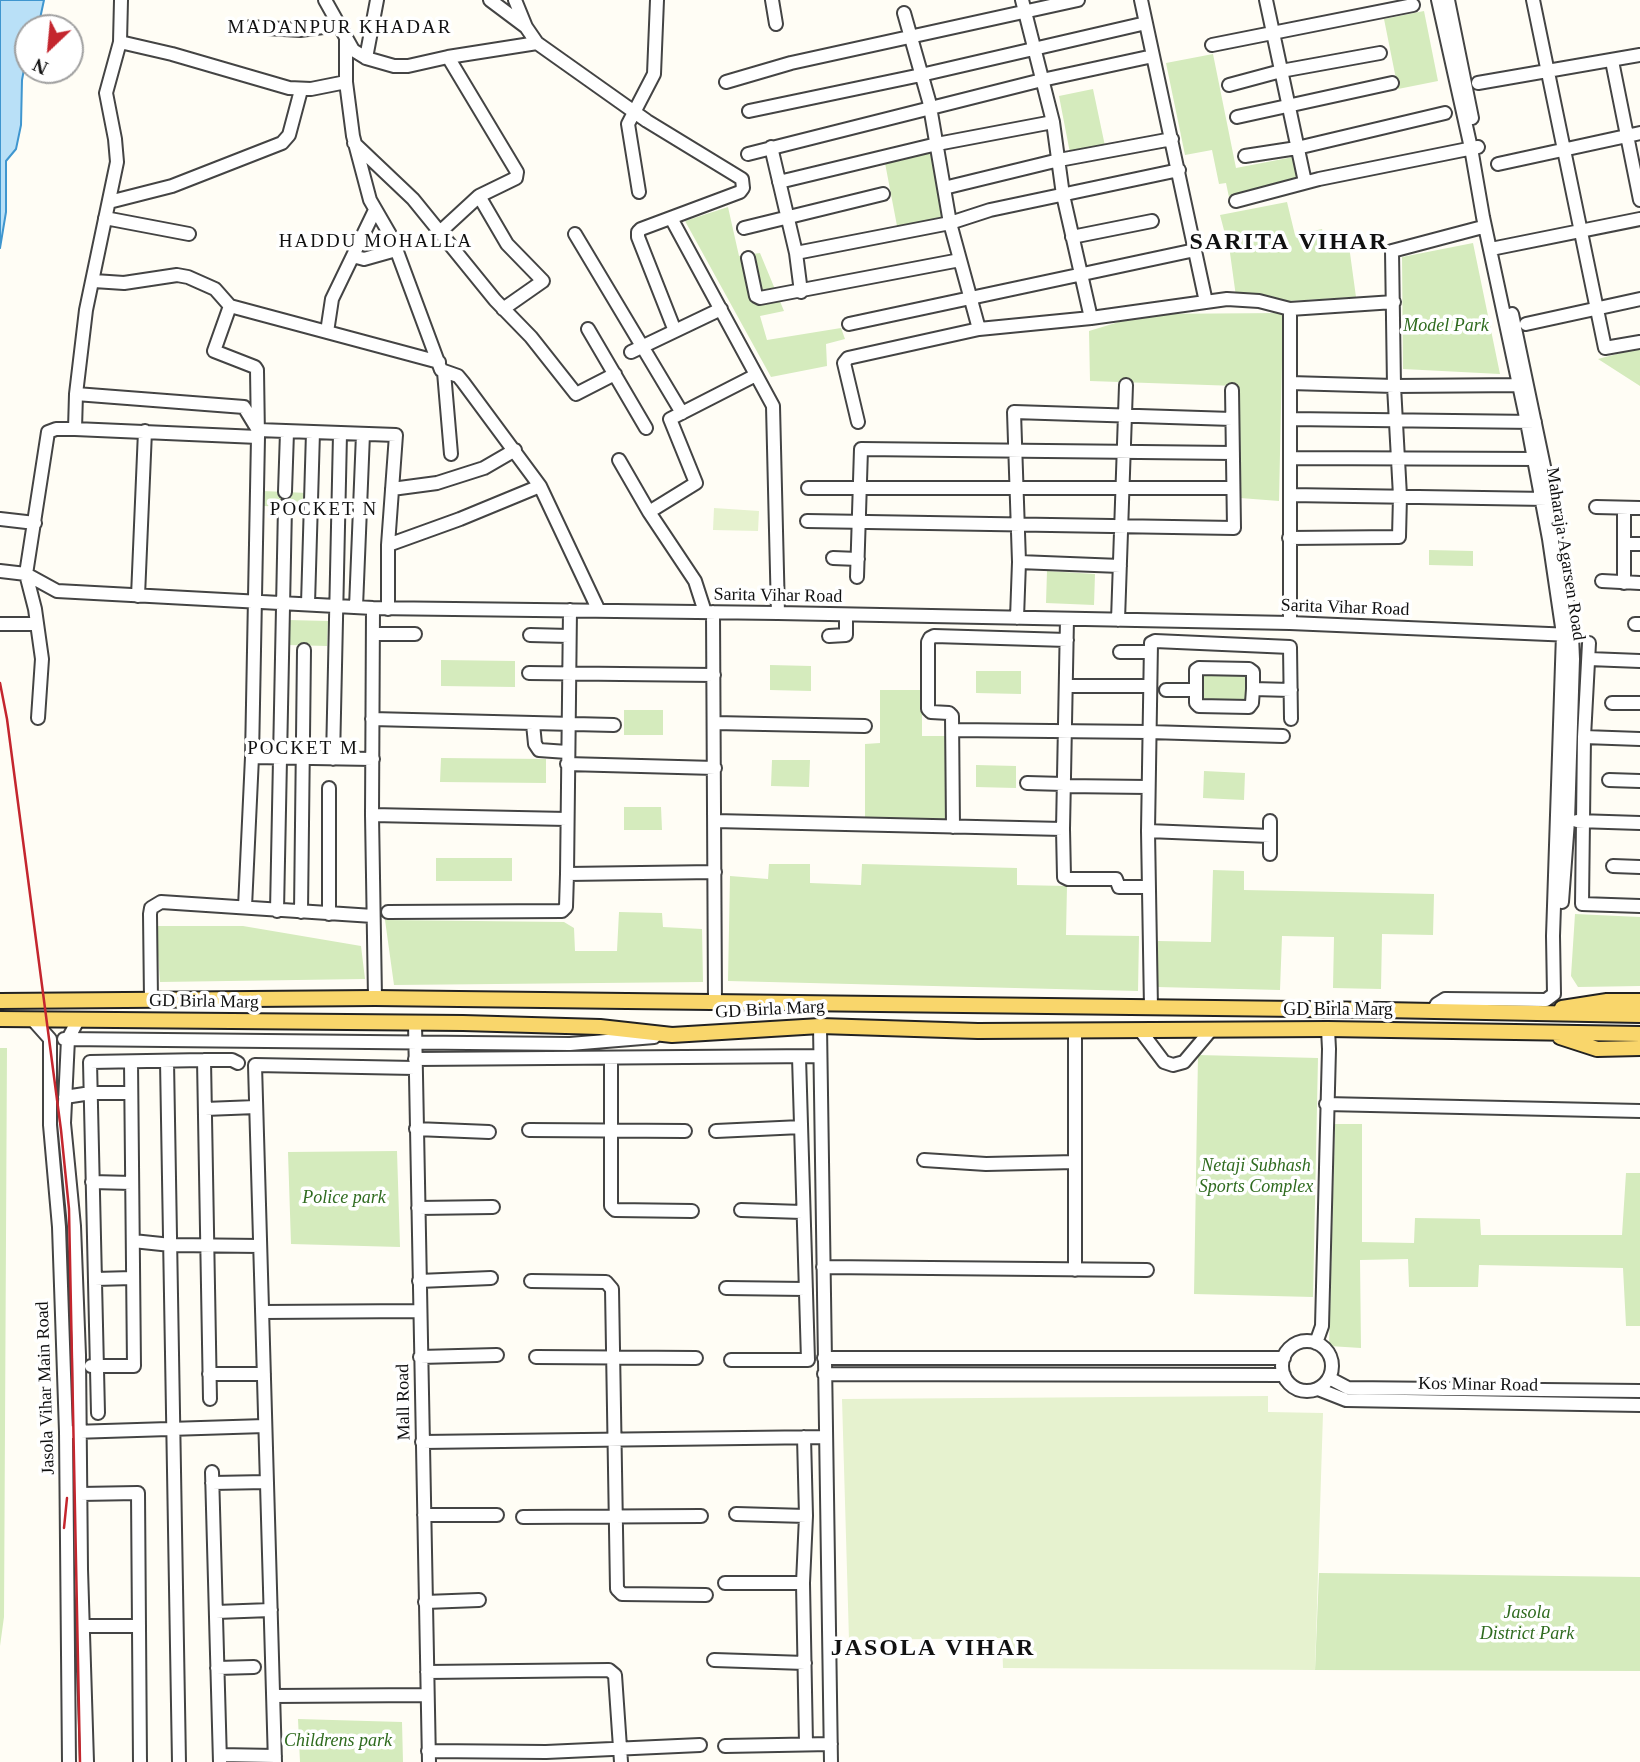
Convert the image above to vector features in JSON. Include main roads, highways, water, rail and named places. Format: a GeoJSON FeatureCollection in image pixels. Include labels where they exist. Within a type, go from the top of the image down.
{"type":"FeatureCollection","features":[{"type":"Feature","properties":{"kind":"main road","name":"GD Birla Marg"},"geometry":{"type":"LineString","coordinates":[[0,1001],[375,998],[1537,1013]]}},
{"type":"Feature","properties":{"kind":"main road"},"geometry":{"type":"LineString","coordinates":[[1537,1013],[1606,1001],[1640,1001]]}},
{"type":"Feature","properties":{"kind":"main road"},"geometry":{"type":"LineString","coordinates":[[923,1006],[943,1013],[984,1014],[988,1018],[983,1024],[947,1024],[937,1030]]}},
{"type":"Feature","properties":{"kind":"main road"},"geometry":{"type":"LineString","coordinates":[[1057,1007],[1045,1011],[1008,1013],[1004,1019],[1009,1024],[1048,1026],[1057,1030]]}},
{"type":"Feature","properties":{"kind":"main road"},"geometry":{"type":"LineString","coordinates":[[1537,1013],[1640,1016]]}},
{"type":"Feature","properties":{"kind":"main road","name":"GD Birla Marg"},"geometry":{"type":"LineString","coordinates":[[0,1018],[600,1027],[672,1035],[820,1026],[937,1030],[1328,1029],[1640,1034]]}},
{"type":"Feature","properties":{"kind":"main road"},"geometry":{"type":"LineString","coordinates":[[1542,1032],[1597,1049],[1640,1048]]}},
{"type":"Feature","properties":{"kind":"water"},"geometry":{"type":"Polygon","coordinates":[[[0,0],[44,0],[41,14],[14,14],[14,84],[22,84],[21,125],[16,149],[6,161],[6,212],[0,248],[0,0]]]}},
{"type":"Feature","properties":{"kind":"railway"},"geometry":{"type":"LineString","coordinates":[[0,683],[61,1130],[69,1209],[80,1762]]}},
{"type":"Feature","properties":{"kind":"railway"},"geometry":{"type":"LineString","coordinates":[[64,1528],[67,1498]]}},
{"type":"Feature","properties":{"kind":"district","name":"MADANPUR KHADAR"},"geometry":{"type":"Point","coordinates":[340,28]}},
{"type":"Feature","properties":{"kind":"district","name":"HADDU MOHALLA"},"geometry":{"type":"Point","coordinates":[376,242]}},
{"type":"Feature","properties":{"kind":"district","name":"SARITA VIHAR"},"geometry":{"type":"Point","coordinates":[1289,243]}},
{"type":"Feature","properties":{"kind":"district","name":"POCKET N"},"geometry":{"type":"Point","coordinates":[324,510]}},
{"type":"Feature","properties":{"kind":"district","name":"POCKET M"},"geometry":{"type":"Point","coordinates":[303,749]}},
{"type":"Feature","properties":{"kind":"district","name":"JASOLA VIHAR"},"geometry":{"type":"Point","coordinates":[933,1649]}},
{"type":"Feature","properties":{"kind":"park label","name":"Model Park"},"geometry":{"type":"Point","coordinates":[1446,326]}},
{"type":"Feature","properties":{"kind":"park label","name":"Netaji Subhash Sports Complex"},"geometry":{"type":"Point","coordinates":[1256,1176]}},
{"type":"Feature","properties":{"kind":"park label","name":"Police park"},"geometry":{"type":"Point","coordinates":[344,1198]}},
{"type":"Feature","properties":{"kind":"park label","name":"Jasola District Park"},"geometry":{"type":"Point","coordinates":[1527,1623]}},
{"type":"Feature","properties":{"kind":"park label","name":"Childrens park"},"geometry":{"type":"Point","coordinates":[338,1741]}}]}
